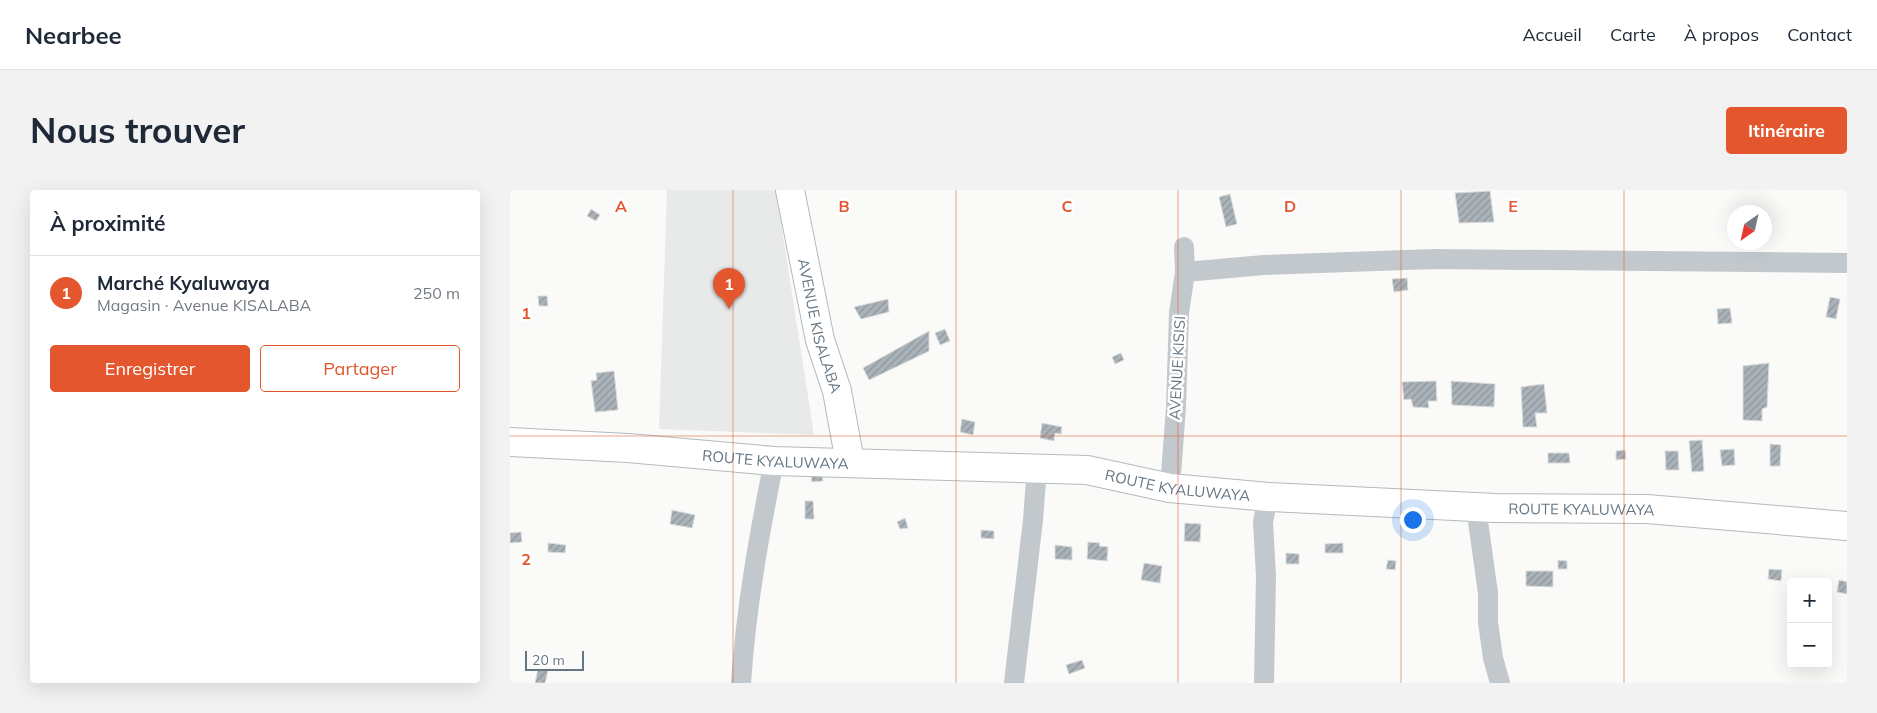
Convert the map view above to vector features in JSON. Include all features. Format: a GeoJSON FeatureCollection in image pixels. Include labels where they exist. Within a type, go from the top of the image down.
{"type":"FeatureCollection","features":[{"type":"Feature","properties":{"kind":"street","name":"AVENUE KISALABA"},"geometry":{"type":"LineString","coordinates":[[790,190],[820,340],[836,391],[850,462]]}},
{"type":"Feature","properties":{"kind":"street","name":"AVENUE KISISI"},"geometry":{"type":"LineString","coordinates":[[1170,488],[1176,407],[1179,313],[1185,272],[1184,247]]}},
{"type":"Feature","properties":{"kind":"street"},"geometry":{"type":"LineString","coordinates":[[1185,272],[1264,265],[1434,258],[1847,263]]}},
{"type":"Feature","properties":{"kind":"street","name":"ROUTE KYALUWAYA"},"geometry":{"type":"LineString","coordinates":[[510,442],[628,448],[774,461],[1037,467],[1087,470],[1170,488],[1268,497],[1476,507],[1647,509],[1847,526]]}},
{"type":"Feature","properties":{"kind":"street"},"geometry":{"type":"LineString","coordinates":[[741,683],[745,627],[757,549],[774,461]]}},
{"type":"Feature","properties":{"kind":"street"},"geometry":{"type":"LineString","coordinates":[[1014,683],[1033,520],[1037,467]]}},
{"type":"Feature","properties":{"kind":"street"},"geometry":{"type":"LineString","coordinates":[[1264,683],[1266,576],[1263,522],[1268,497]]}},
{"type":"Feature","properties":{"kind":"street"},"geometry":{"type":"LineString","coordinates":[[1476,507],[1488,593],[1491,640],[1500,683]]}},
{"type":"Feature","properties":{"kind":"shaded area"},"geometry":{"type":"Polygon","coordinates":[[[667,190],[776,190],[814,435],[659,429],[667,190]]]}},
{"type":"Feature","properties":{"kind":"building"},"geometry":{"type":"Polygon","coordinates":[[[1490,191],[1494,222],[1459,223],[1455,193],[1490,191]]]}},
{"type":"Feature","properties":{"kind":"building"},"geometry":{"type":"Polygon","coordinates":[[[1230,194],[1237,224],[1226,227],[1219,197],[1230,194]]]}},
{"type":"Feature","properties":{"kind":"building"},"geometry":{"type":"Polygon","coordinates":[[[591,209],[600,215],[596,221],[587,216],[591,209]]]}},
{"type":"Feature","properties":{"kind":"building"},"geometry":{"type":"Polygon","coordinates":[[[1407,278],[1408,290],[1394,292],[1392,279],[1407,278]]]}},
{"type":"Feature","properties":{"kind":"building"},"geometry":{"type":"Polygon","coordinates":[[[538,296],[547,296],[548,306],[539,306],[538,296]]]}},
{"type":"Feature","properties":{"kind":"building"},"geometry":{"type":"Polygon","coordinates":[[[1830,297],[1840,299],[1836,319],[1826,317],[1830,297]]]}},
{"type":"Feature","properties":{"kind":"building"},"geometry":{"type":"Polygon","coordinates":[[[888,299],[889,312],[861,319],[854,307],[888,299]]]}},
{"type":"Feature","properties":{"kind":"building"},"geometry":{"type":"Polygon","coordinates":[[[1730,308],[1732,323],[1718,324],[1717,309],[1730,308]]]}},
{"type":"Feature","properties":{"kind":"building"},"geometry":{"type":"Polygon","coordinates":[[[945,329],[950,341],[940,345],[935,333],[945,329]]]}},
{"type":"Feature","properties":{"kind":"building"},"geometry":{"type":"Polygon","coordinates":[[[929,331],[929,351],[869,380],[863,368],[929,331]]]}},
{"type":"Feature","properties":{"kind":"building"},"geometry":{"type":"Polygon","coordinates":[[[1121,353],[1124,360],[1115,364],[1112,357],[1121,353]]]}},
{"type":"Feature","properties":{"kind":"building"},"geometry":{"type":"Polygon","coordinates":[[[1769,363],[1767,407],[1762,409],[1762,421],[1743,420],[1743,366],[1769,363]]]}},
{"type":"Feature","properties":{"kind":"building"},"geometry":{"type":"Polygon","coordinates":[[[614,371],[618,410],[595,412],[591,381],[597,380],[596,373],[614,371]]]}},
{"type":"Feature","properties":{"kind":"building"},"geometry":{"type":"Polygon","coordinates":[[[1436,381],[1437,401],[1428,401],[1429,408],[1413,407],[1411,399],[1404,400],[1402,382],[1436,381]]]}},
{"type":"Feature","properties":{"kind":"building"},"geometry":{"type":"Polygon","coordinates":[[[1451,381],[1495,384],[1494,407],[1452,405],[1451,381]]]}},
{"type":"Feature","properties":{"kind":"building"},"geometry":{"type":"Polygon","coordinates":[[[1544,384],[1547,413],[1535,413],[1537,427],[1523,427],[1521,387],[1544,384]]]}},
{"type":"Feature","properties":{"kind":"building"},"geometry":{"type":"Polygon","coordinates":[[[962,419],[975,422],[973,435],[960,432],[962,419]]]}},
{"type":"Feature","properties":{"kind":"building"},"geometry":{"type":"Polygon","coordinates":[[[1042,423],[1062,427],[1061,434],[1055,433],[1054,441],[1040,438],[1042,423]]]}},
{"type":"Feature","properties":{"kind":"building"},"geometry":{"type":"Polygon","coordinates":[[[1702,440],[1704,471],[1692,472],[1689,441],[1702,440]]]}},
{"type":"Feature","properties":{"kind":"building"},"geometry":{"type":"Polygon","coordinates":[[[1770,444],[1781,445],[1780,466],[1770,466],[1770,444]]]}},
{"type":"Feature","properties":{"kind":"building"},"geometry":{"type":"Polygon","coordinates":[[[1734,449],[1735,465],[1722,466],[1720,450],[1734,449]]]}},
{"type":"Feature","properties":{"kind":"building"},"geometry":{"type":"Polygon","coordinates":[[[1625,450],[1626,459],[1616,460],[1616,451],[1625,450]]]}},
{"type":"Feature","properties":{"kind":"building"},"geometry":{"type":"Polygon","coordinates":[[[1665,451],[1678,451],[1679,470],[1666,470],[1665,451]]]}},
{"type":"Feature","properties":{"kind":"building"},"geometry":{"type":"Polygon","coordinates":[[[1548,453],[1569,453],[1570,463],[1548,463],[1548,453]]]}},
{"type":"Feature","properties":{"kind":"building"},"geometry":{"type":"Polygon","coordinates":[[[811,475],[822,475],[823,481],[812,482],[811,475]]]}},
{"type":"Feature","properties":{"kind":"building"},"geometry":{"type":"Polygon","coordinates":[[[805,501],[813,501],[814,519],[805,519],[805,501]]]}},
{"type":"Feature","properties":{"kind":"building"},"geometry":{"type":"Polygon","coordinates":[[[672,510],[695,515],[692,528],[670,524],[672,510]]]}},
{"type":"Feature","properties":{"kind":"building"},"geometry":{"type":"Polygon","coordinates":[[[905,518],[908,528],[900,529],[897,522],[905,518]]]}},
{"type":"Feature","properties":{"kind":"building"},"geometry":{"type":"Polygon","coordinates":[[[1185,523],[1201,524],[1200,542],[1184,541],[1185,523]]]}},
{"type":"Feature","properties":{"kind":"building"},"geometry":{"type":"Polygon","coordinates":[[[981,530],[994,531],[994,539],[981,538],[981,530]]]}},
{"type":"Feature","properties":{"kind":"building"},"geometry":{"type":"Polygon","coordinates":[[[521,532],[522,542],[510,543],[510,533],[521,532]]]}},
{"type":"Feature","properties":{"kind":"building"},"geometry":{"type":"Polygon","coordinates":[[[1088,542],[1100,543],[1099,546],[1108,547],[1107,561],[1087,559],[1088,542]]]}},
{"type":"Feature","properties":{"kind":"building"},"geometry":{"type":"Polygon","coordinates":[[[548,543],[566,545],[565,553],[548,552],[548,543]]]}},
{"type":"Feature","properties":{"kind":"building"},"geometry":{"type":"Polygon","coordinates":[[[1343,543],[1343,553],[1325,553],[1325,544],[1343,543]]]}},
{"type":"Feature","properties":{"kind":"building"},"geometry":{"type":"Polygon","coordinates":[[[1055,545],[1072,547],[1072,560],[1055,559],[1055,545]]]}},
{"type":"Feature","properties":{"kind":"building"},"geometry":{"type":"Polygon","coordinates":[[[1286,553],[1299,554],[1299,564],[1286,564],[1286,553]]]}},
{"type":"Feature","properties":{"kind":"building"},"geometry":{"type":"Polygon","coordinates":[[[1388,560],[1396,561],[1395,570],[1386,569],[1388,560]]]}},
{"type":"Feature","properties":{"kind":"building"},"geometry":{"type":"Polygon","coordinates":[[[1558,560],[1567,561],[1567,569],[1558,569],[1558,560]]]}},
{"type":"Feature","properties":{"kind":"building"},"geometry":{"type":"Polygon","coordinates":[[[1144,563],[1162,566],[1160,583],[1141,580],[1144,563]]]}},
{"type":"Feature","properties":{"kind":"building"},"geometry":{"type":"Polygon","coordinates":[[[1769,569],[1782,570],[1781,581],[1768,579],[1769,569]]]}},
{"type":"Feature","properties":{"kind":"building"},"geometry":{"type":"Polygon","coordinates":[[[1526,571],[1553,571],[1553,587],[1526,586],[1526,571]]]}},
{"type":"Feature","properties":{"kind":"building"},"geometry":{"type":"Polygon","coordinates":[[[1839,580],[1847,582],[1847,594],[1837,592],[1839,580]]]}},
{"type":"Feature","properties":{"kind":"building"},"geometry":{"type":"Polygon","coordinates":[[[1082,660],[1085,668],[1069,674],[1066,665],[1082,660]]]}},
{"type":"Feature","properties":{"kind":"building"},"geometry":{"type":"Polygon","coordinates":[[[538,669],[548,671],[545,683],[535,683],[538,669]]]}},
{"type":"Feature","properties":{"kind":"place","name":"Marché Kyaluwaya"},"geometry":{"type":"Point","coordinates":[729,309]}}]}
